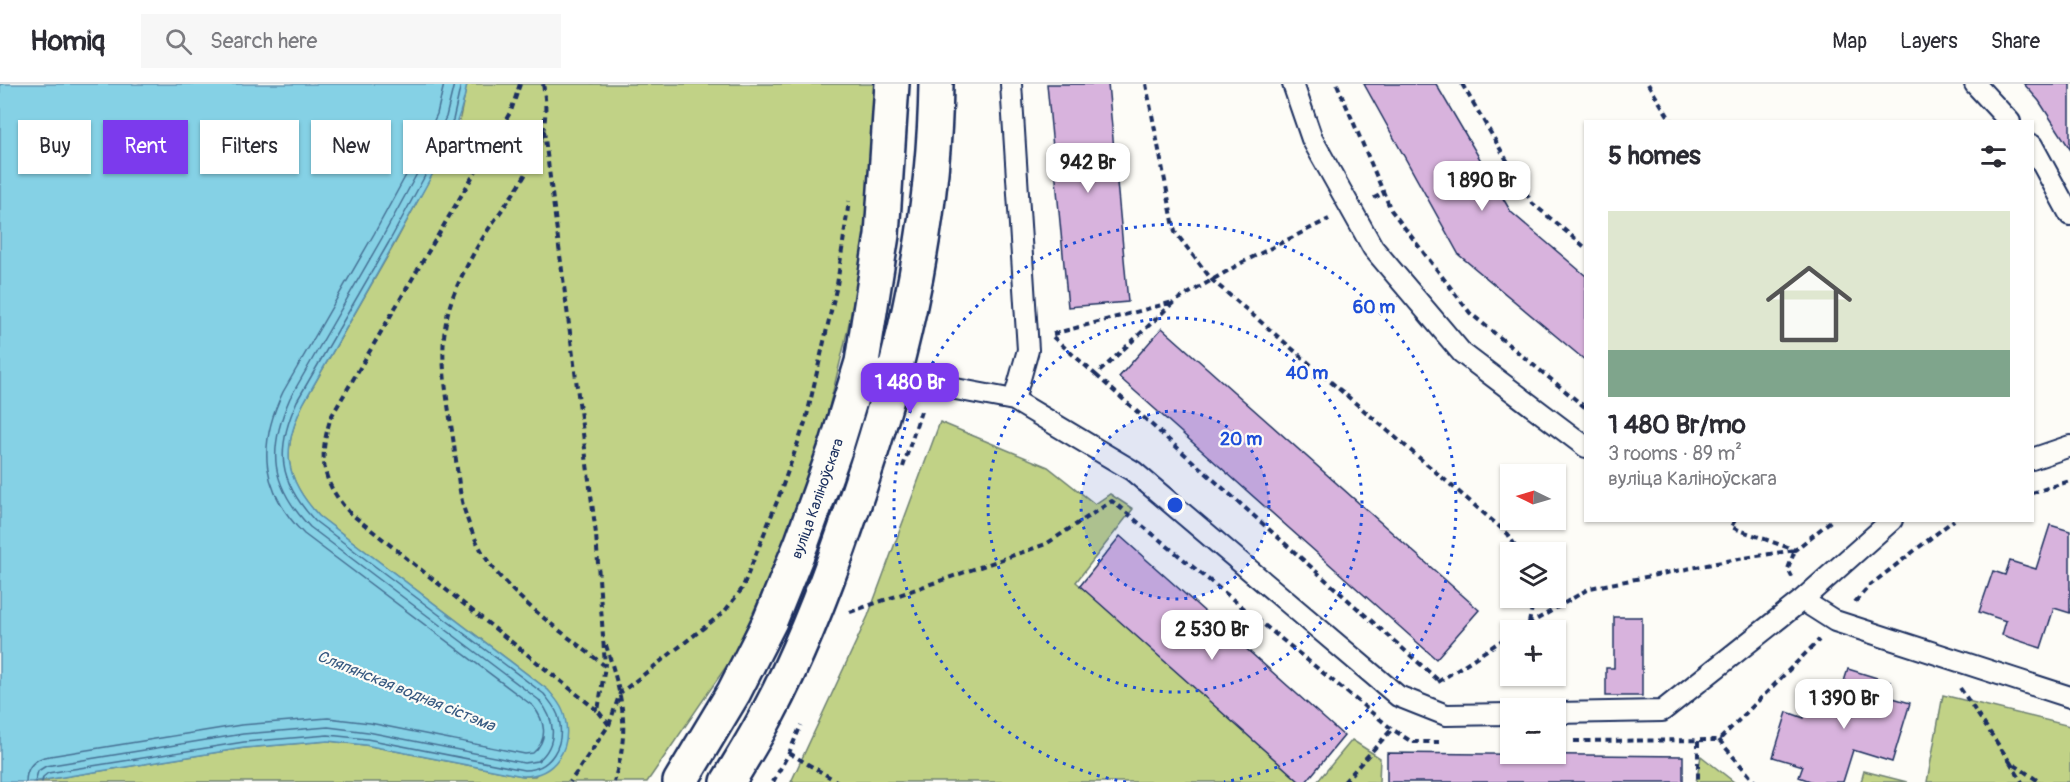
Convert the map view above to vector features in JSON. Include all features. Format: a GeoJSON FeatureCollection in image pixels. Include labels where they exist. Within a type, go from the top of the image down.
{"type":"FeatureCollection","features":[{"type":"Feature","properties":{"kind":"main road","name":"вуліца Каліноўскага"},"geometry":{"type":"LineString","coordinates":[[680,782],[734,692],[770,621],[836,447],[862,362],[882,235],[892,84]]}},
{"type":"Feature","properties":{"kind":"main road"},"geometry":{"type":"LineString","coordinates":[[728,782],[767,716],[802,641],[833,564],[869,462],[896,371],[922,252],[936,84]]}},
{"type":"Feature","properties":{"kind":"lane"},"geometry":{"type":"LineString","coordinates":[[1011,84],[1028,350],[1014,400]]}},
{"type":"Feature","properties":{"kind":"lane"},"geometry":{"type":"LineString","coordinates":[[1293,84],[1312,139],[1373,248],[1462,353],[1584,445]]}},
{"type":"Feature","properties":{"kind":"lane"},"geometry":{"type":"LineString","coordinates":[[1976,84],[2008,120]]}},
{"type":"Feature","properties":{"kind":"lane"},"geometry":{"type":"LineString","coordinates":[[2034,149],[2070,215]]}},
{"type":"Feature","properties":{"kind":"lane"},"geometry":{"type":"LineString","coordinates":[[862,362],[896,371],[929,384],[1014,400],[1133,471],[1398,696],[1446,715],[1500,714]]}},
{"type":"Feature","properties":{"kind":"lane"},"geometry":{"type":"LineString","coordinates":[[2034,458],[2070,446]]}},
{"type":"Feature","properties":{"kind":"lane"},"geometry":{"type":"LineString","coordinates":[[1566,713],[1662,711],[1802,600],[1890,522]]}},
{"type":"Feature","properties":{"kind":"lane"},"geometry":{"type":"LineString","coordinates":[[1802,600],[1835,621],[2070,697]]}},
{"type":"Feature","properties":{"kind":"path"},"geometry":{"type":"LineString","coordinates":[[520,84],[511,111],[331,417],[323,458],[327,479],[336,497],[350,513],[598,711],[609,725]]}},
{"type":"Feature","properties":{"kind":"path"},"geometry":{"type":"LineString","coordinates":[[543,84],[546,100],[544,129],[596,534],[605,666],[598,711]]}},
{"type":"Feature","properties":{"kind":"path"},"geometry":{"type":"LineString","coordinates":[[1146,84],[1175,231],[1212,280],[1508,534],[1513,542]]}},
{"type":"Feature","properties":{"kind":"path"},"geometry":{"type":"LineString","coordinates":[[1337,84],[1391,210],[1470,313],[1584,406]]}},
{"type":"Feature","properties":{"kind":"path"},"geometry":{"type":"LineString","coordinates":[[1462,84],[1532,203],[1584,246]]}},
{"type":"Feature","properties":{"kind":"path"},"geometry":{"type":"LineString","coordinates":[[1648,84],[1671,120]]}},
{"type":"Feature","properties":{"kind":"path"},"geometry":{"type":"LineString","coordinates":[[544,129],[537,154],[526,176],[477,248],[454,294],[446,321],[443,345],[444,371],[465,514],[476,540],[490,564],[507,584],[605,666]]}},
{"type":"Feature","properties":{"kind":"path"},"geometry":{"type":"LineString","coordinates":[[570,782],[609,725],[620,693],[724,612],[742,589],[806,420],[837,285],[850,193]]}},
{"type":"Feature","properties":{"kind":"path"},"geometry":{"type":"LineString","coordinates":[[1096,375],[1174,302],[1243,262],[1310,228]]}},
{"type":"Feature","properties":{"kind":"path"},"geometry":{"type":"LineString","coordinates":[[1050,335],[1174,302]]}},
{"type":"Feature","properties":{"kind":"path"},"geometry":{"type":"LineString","coordinates":[[1049,324],[1050,335],[1439,681]]}},
{"type":"Feature","properties":{"kind":"path"},"geometry":{"type":"LineString","coordinates":[[2034,492],[2070,482]]}},
{"type":"Feature","properties":{"kind":"path"},"geometry":{"type":"LineString","coordinates":[[849,613],[1046,544],[1112,501],[1392,729],[1412,742],[1445,742]]}},
{"type":"Feature","properties":{"kind":"path"},"geometry":{"type":"LineString","coordinates":[[1734,522],[1731,527],[1795,550]]}},
{"type":"Feature","properties":{"kind":"path"},"geometry":{"type":"LineString","coordinates":[[1536,620],[1590,588],[1795,550],[1830,522]]}},
{"type":"Feature","properties":{"kind":"path"},"geometry":{"type":"LineString","coordinates":[[1795,550],[1788,569],[1802,600]]}},
{"type":"Feature","properties":{"kind":"path"},"geometry":{"type":"LineString","coordinates":[[603,636],[620,693],[624,720],[622,746],[614,782]]}},
{"type":"Feature","properties":{"kind":"path"},"geometry":{"type":"LineString","coordinates":[[1958,685],[2022,782]]}},
{"type":"Feature","properties":{"kind":"path"},"geometry":{"type":"LineString","coordinates":[[1567,741],[1719,740],[1755,782]]}},
{"type":"Feature","properties":{"kind":"path"},"geometry":{"type":"LineString","coordinates":[[1698,741],[1698,782]]}},
{"type":"Feature","properties":{"kind":"path"},"geometry":{"type":"LineString","coordinates":[[789,753],[838,782]]}},
{"type":"Feature","properties":{"kind":"path"},"geometry":{"type":"LineString","coordinates":[[2010,762],[2040,782]]}},
{"type":"Feature","properties":{"kind":"green space"},"geometry":{"type":"Polygon","coordinates":[[[467,84],[877,84],[874,157],[863,258],[823,432],[778,557],[734,655],[647,782],[32,782],[244,748],[328,741],[365,745],[523,776],[535,776],[565,743],[563,715],[548,690],[319,516],[299,489],[290,463],[291,436],[303,404],[432,174],[543,174],[543,120],[459,120],[467,84]]]}},
{"type":"Feature","properties":{"kind":"green space"},"geometry":{"type":"Polygon","coordinates":[[[940,422],[1048,467],[1095,504],[1110,494],[1133,509],[1076,582],[1301,782],[791,782],[868,616],[940,422]]]}},
{"type":"Feature","properties":{"kind":"green space"},"geometry":{"type":"Polygon","coordinates":[[[1943,695],[2070,726],[2070,782],[1927,782],[1943,695]]]}},
{"type":"Feature","properties":{"kind":"green space"},"geometry":{"type":"Polygon","coordinates":[[[1352,740],[1380,758],[1379,782],[1317,782],[1352,740]]]}},
{"type":"Feature","properties":{"kind":"green space"},"geometry":{"type":"Polygon","coordinates":[[[1701,756],[1734,782],[1696,782],[1701,756]]]}},
{"type":"Feature","properties":{"kind":"green space"},"geometry":{"type":"Polygon","coordinates":[[[1864,771],[1907,782],[1861,782],[1864,771]]]}},
{"type":"Feature","properties":{"kind":"water","name":"Сляпянская водная сістэма"},"geometry":{"type":"Polygon","coordinates":[[[0,84],[467,84],[457,120],[403,120],[403,174],[433,174],[303,404],[291,436],[290,463],[299,489],[319,516],[551,693],[562,710],[567,729],[566,740],[559,758],[544,771],[523,776],[365,745],[328,741],[244,748],[32,782],[0,782],[0,84]]]}},
{"type":"Feature","properties":{"kind":"building"},"geometry":{"type":"Polygon","coordinates":[[[1047,84],[1108,84],[1128,302],[1068,307],[1047,84]]]}},
{"type":"Feature","properties":{"kind":"building"},"geometry":{"type":"Polygon","coordinates":[[[1364,84],[1436,84],[1511,212],[1584,274],[1584,359],[1459,255],[1364,84]]]}},
{"type":"Feature","properties":{"kind":"building"},"geometry":{"type":"Polygon","coordinates":[[[2024,84],[2070,84],[2070,149],[2039,101],[2024,84]]]}},
{"type":"Feature","properties":{"kind":"building"},"geometry":{"type":"Polygon","coordinates":[[[1162,328],[1479,610],[1436,659],[1119,377],[1162,328]]]}},
{"type":"Feature","properties":{"kind":"building"},"geometry":{"type":"Polygon","coordinates":[[[2050,525],[2070,531],[2070,613],[2054,608],[2041,648],[2002,635],[2006,621],[1979,612],[1993,571],[2005,575],[2010,561],[2036,569],[2050,525]]]}},
{"type":"Feature","properties":{"kind":"building"},"geometry":{"type":"Polygon","coordinates":[[[1120,536],[1344,736],[1306,782],[1300,782],[1080,586],[1120,536]]]}},
{"type":"Feature","properties":{"kind":"building"},"geometry":{"type":"Polygon","coordinates":[[[1614,617],[1642,617],[1642,696],[1606,696],[1606,668],[1614,668],[1614,617]]]}},
{"type":"Feature","properties":{"kind":"building"},"geometry":{"type":"Polygon","coordinates":[[[1848,669],[1890,682],[1886,696],[1910,703],[1892,762],[1853,750],[1843,782],[1813,782],[1799,777],[1803,766],[1773,757],[1787,712],[1804,718],[1808,704],[1834,712],[1848,669]]]}},
{"type":"Feature","properties":{"kind":"building"},"geometry":{"type":"Polygon","coordinates":[[[1387,753],[1500,754],[1500,764],[1566,764],[1566,755],[1683,756],[1683,782],[1387,782],[1387,753]]]}}]}
